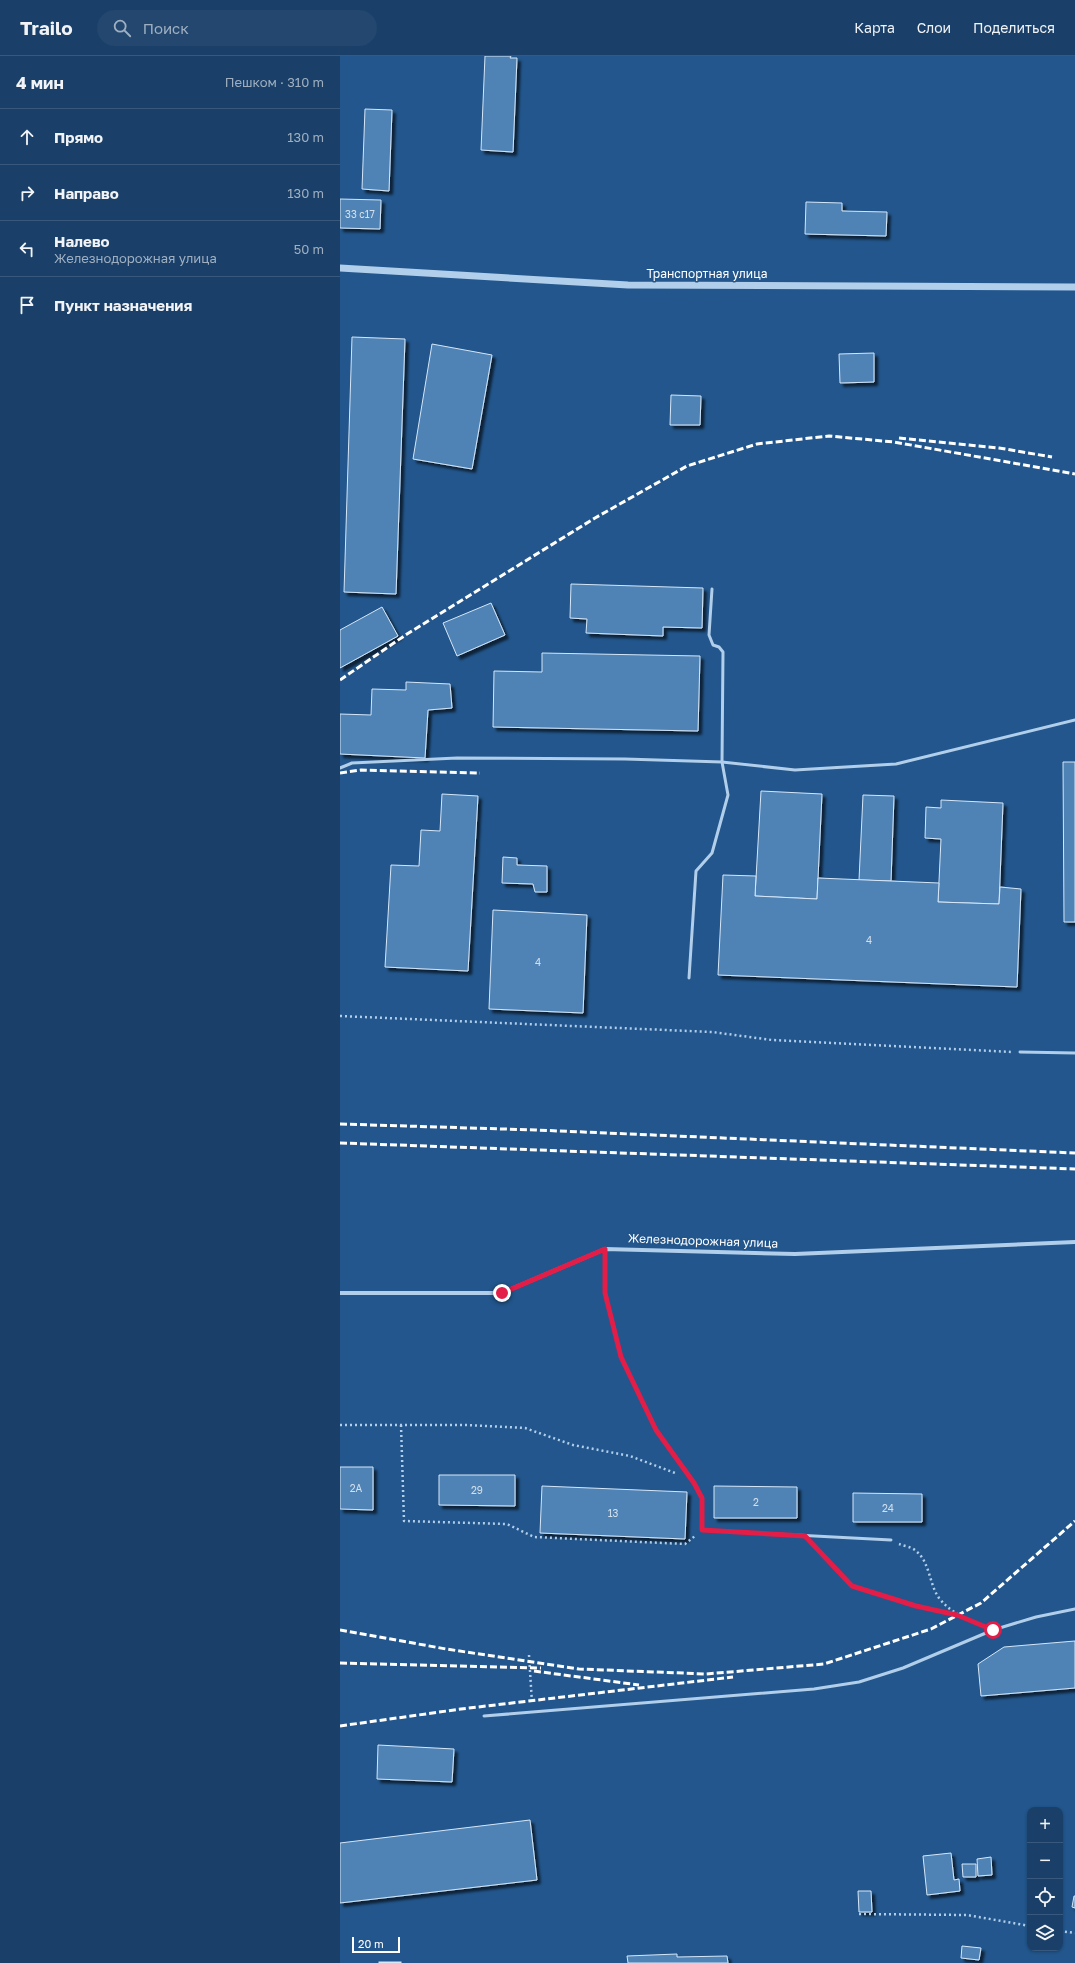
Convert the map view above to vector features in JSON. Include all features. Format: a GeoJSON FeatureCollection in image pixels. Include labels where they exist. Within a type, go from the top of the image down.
{"type":"FeatureCollection","features":[{"type":"Feature","properties":{"kind":"street","name":"Транспортная улица"},"geometry":{"type":"LineString","coordinates":[[340,268],[628,285],[1075,287]]}},
{"type":"Feature","properties":{"kind":"street","name":"Железнодорожная улица"},"geometry":{"type":"LineString","coordinates":[[340,1293],[502,1293],[605,1249],[795,1254],[1075,1242]]}},
{"type":"Feature","properties":{"kind":"lane"},"geometry":{"type":"LineString","coordinates":[[689,978],[696,871],[712,853],[728,795],[722,762],[724,652],[712,645],[709,635],[712,589]]}},
{"type":"Feature","properties":{"kind":"lane"},"geometry":{"type":"LineString","coordinates":[[340,768],[352,763],[458,758],[625,759],[722,762],[795,770],[896,764],[1075,720]]}},
{"type":"Feature","properties":{"kind":"lane"},"geometry":{"type":"LineString","coordinates":[[1020,1052],[1075,1053]]}},
{"type":"Feature","properties":{"kind":"lane"},"geometry":{"type":"LineString","coordinates":[[605,1249],[605,1293],[621,1357],[656,1430],[694,1483],[702,1498],[702,1530],[891,1540]]}},
{"type":"Feature","properties":{"kind":"lane"},"geometry":{"type":"LineString","coordinates":[[484,1716],[814,1689],[859,1682],[903,1668],[993,1630],[1036,1617],[1075,1609]]}},
{"type":"Feature","properties":{"kind":"path"},"geometry":{"type":"LineString","coordinates":[[340,1016],[712,1032],[772,1040],[1020,1052]]}},
{"type":"Feature","properties":{"kind":"path"},"geometry":{"type":"LineString","coordinates":[[340,1425],[467,1425],[525,1428],[573,1445],[630,1456],[678,1474],[694,1483]]}},
{"type":"Feature","properties":{"kind":"path"},"geometry":{"type":"LineString","coordinates":[[401,1425],[404,1521],[507,1524],[534,1537],[685,1544],[702,1530]]}},
{"type":"Feature","properties":{"kind":"path"},"geometry":{"type":"LineString","coordinates":[[805,1536],[852,1586],[916,1606],[957,1615],[993,1630]]}},
{"type":"Feature","properties":{"kind":"path"},"geometry":{"type":"LineString","coordinates":[[891,1540],[917,1551],[927,1568],[939,1598],[957,1615]]}},
{"type":"Feature","properties":{"kind":"path"},"geometry":{"type":"LineString","coordinates":[[529,1655],[533,1712]]}},
{"type":"Feature","properties":{"kind":"path"},"geometry":{"type":"LineString","coordinates":[[859,1914],[967,1915],[1027,1925]]}},
{"type":"Feature","properties":{"kind":"path"},"geometry":{"type":"LineString","coordinates":[[1063,1931],[1075,1933]]}},
{"type":"Feature","properties":{"kind":"building"},"geometry":{"type":"Polygon","coordinates":[[[485,56],[511,56],[510,58],[517,58],[513,152],[481,150],[485,56]]]}},
{"type":"Feature","properties":{"kind":"building"},"geometry":{"type":"Polygon","coordinates":[[[365,109],[392,110],[389,191],[362,189],[365,109]]]}},
{"type":"Feature","properties":{"kind":"building"},"geometry":{"type":"Polygon","coordinates":[[[340,199],[381,200],[380,229],[340,228],[340,199]]]}},
{"type":"Feature","properties":{"kind":"building"},"geometry":{"type":"Polygon","coordinates":[[[806,202],[842,203],[842,211],[887,212],[886,236],[805,234],[806,202]]]}},
{"type":"Feature","properties":{"kind":"building"},"geometry":{"type":"Polygon","coordinates":[[[352,337],[405,339],[396,594],[344,592],[352,337]]]}},
{"type":"Feature","properties":{"kind":"building"},"geometry":{"type":"Polygon","coordinates":[[[432,344],[492,355],[472,469],[413,459],[432,344]]]}},
{"type":"Feature","properties":{"kind":"building"},"geometry":{"type":"Polygon","coordinates":[[[874,353],[874,382],[840,383],[839,354],[874,353]]]}},
{"type":"Feature","properties":{"kind":"building"},"geometry":{"type":"Polygon","coordinates":[[[671,395],[701,396],[700,425],[670,425],[671,395]]]}},
{"type":"Feature","properties":{"kind":"building"},"geometry":{"type":"Polygon","coordinates":[[[571,584],[703,588],[702,628],[663,627],[663,636],[586,633],[587,619],[570,618],[571,584]]]}},
{"type":"Feature","properties":{"kind":"building"},"geometry":{"type":"Polygon","coordinates":[[[491,603],[505,635],[457,656],[443,623],[491,603]]]}},
{"type":"Feature","properties":{"kind":"building"},"geometry":{"type":"Polygon","coordinates":[[[382,607],[398,636],[340,668],[340,630],[382,607]]]}},
{"type":"Feature","properties":{"kind":"building"},"geometry":{"type":"Polygon","coordinates":[[[542,653],[700,656],[698,731],[493,727],[494,671],[542,672],[542,653]]]}},
{"type":"Feature","properties":{"kind":"building"},"geometry":{"type":"Polygon","coordinates":[[[406,682],[450,684],[452,708],[428,710],[425,758],[340,754],[340,714],[371,715],[372,689],[406,690],[406,682]]]}},
{"type":"Feature","properties":{"kind":"building"},"geometry":{"type":"Polygon","coordinates":[[[1063,762],[1075,762],[1075,922],[1064,922],[1063,762]]]}},
{"type":"Feature","properties":{"kind":"building"},"geometry":{"type":"Polygon","coordinates":[[[761,791],[822,794],[817,899],[755,896],[761,791]]]}},
{"type":"Feature","properties":{"kind":"building"},"geometry":{"type":"Polygon","coordinates":[[[442,794],[478,796],[468,971],[385,967],[391,865],[419,866],[421,830],[440,831],[442,794]]]}},
{"type":"Feature","properties":{"kind":"building"},"geometry":{"type":"Polygon","coordinates":[[[863,795],[894,796],[891,881],[859,880],[863,795]]]}},
{"type":"Feature","properties":{"kind":"building"},"geometry":{"type":"Polygon","coordinates":[[[941,800],[1003,803],[999,904],[938,902],[941,839],[925,838],[926,807],[941,808],[941,800]]]}},
{"type":"Feature","properties":{"kind":"building"},"geometry":{"type":"Polygon","coordinates":[[[503,857],[517,858],[517,865],[547,866],[547,892],[535,892],[533,884],[502,883],[503,857]]]}},
{"type":"Feature","properties":{"kind":"building"},"geometry":{"type":"Polygon","coordinates":[[[723,875],[756,876],[755,896],[817,899],[818,878],[939,883],[938,902],[999,904],[1000,887],[1021,889],[1017,987],[718,975],[723,875]]]}},
{"type":"Feature","properties":{"kind":"building"},"geometry":{"type":"Polygon","coordinates":[[[493,910],[587,915],[583,1013],[489,1009],[493,910]]]}},
{"type":"Feature","properties":{"kind":"building"},"geometry":{"type":"Polygon","coordinates":[[[340,1467],[373,1467],[373,1510],[340,1509],[340,1467]]]}},
{"type":"Feature","properties":{"kind":"building"},"geometry":{"type":"Polygon","coordinates":[[[439,1475],[515,1475],[515,1506],[439,1505],[439,1475]]]}},
{"type":"Feature","properties":{"kind":"building"},"geometry":{"type":"Polygon","coordinates":[[[542,1486],[687,1492],[685,1539],[540,1533],[542,1486]]]}},
{"type":"Feature","properties":{"kind":"building"},"geometry":{"type":"Polygon","coordinates":[[[714,1486],[797,1487],[797,1518],[714,1518],[714,1486]]]}},
{"type":"Feature","properties":{"kind":"building"},"geometry":{"type":"Polygon","coordinates":[[[853,1493],[922,1494],[922,1522],[853,1522],[853,1493]]]}},
{"type":"Feature","properties":{"kind":"building"},"geometry":{"type":"Polygon","coordinates":[[[1075,1641],[1075,1688],[981,1696],[978,1664],[1004,1647],[1075,1641]]]}},
{"type":"Feature","properties":{"kind":"building"},"geometry":{"type":"Polygon","coordinates":[[[378,1745],[454,1749],[452,1782],[377,1779],[378,1745]]]}},
{"type":"Feature","properties":{"kind":"building"},"geometry":{"type":"Polygon","coordinates":[[[530,1820],[537,1880],[340,1903],[340,1843],[530,1820]]]}},
{"type":"Feature","properties":{"kind":"building"},"geometry":{"type":"Polygon","coordinates":[[[951,1853],[954,1880],[959,1879],[960,1891],[927,1895],[923,1856],[951,1853]]]}},
{"type":"Feature","properties":{"kind":"building"},"geometry":{"type":"Polygon","coordinates":[[[991,1857],[992,1875],[978,1876],[977,1859],[991,1857]]]}},
{"type":"Feature","properties":{"kind":"building"},"geometry":{"type":"Polygon","coordinates":[[[962,1864],[976,1864],[976,1877],[963,1877],[962,1864]]]}},
{"type":"Feature","properties":{"kind":"building"},"geometry":{"type":"Polygon","coordinates":[[[858,1891],[871,1891],[872,1912],[859,1912],[858,1891]]]}},
{"type":"Feature","properties":{"kind":"building"},"geometry":{"type":"Polygon","coordinates":[[[1075,1896],[1075,1908],[1072,1907],[1075,1896]]]}},
{"type":"Feature","properties":{"kind":"building"},"geometry":{"type":"Polygon","coordinates":[[[962,1946],[981,1948],[979,1960],[961,1958],[962,1946]]]}},
{"type":"Feature","properties":{"kind":"building"},"geometry":{"type":"Polygon","coordinates":[[[677,1954],[677,1957],[727,1956],[728,1963],[628,1963],[627,1956],[677,1954]]]}},
{"type":"Feature","properties":{"kind":"building"},"geometry":{"type":"Polygon","coordinates":[[[401,1962],[401,1963],[379,1963],[401,1962]]]}},
{"type":"Feature","properties":{"kind":"railway"},"geometry":{"type":"LineString","coordinates":[[340,680],[407,634],[595,518],[687,466],[757,444],[829,436],[894,442],[1075,474]]}},
{"type":"Feature","properties":{"kind":"railway"},"geometry":{"type":"LineString","coordinates":[[899,438],[999,448],[1052,457]]}},
{"type":"Feature","properties":{"kind":"railway"},"geometry":{"type":"LineString","coordinates":[[340,773],[361,770],[480,773]]}},
{"type":"Feature","properties":{"kind":"railway"},"geometry":{"type":"LineString","coordinates":[[340,1124],[536,1130],[1075,1153]]}},
{"type":"Feature","properties":{"kind":"railway"},"geometry":{"type":"LineString","coordinates":[[340,1143],[1075,1169]]}},
{"type":"Feature","properties":{"kind":"railway"},"geometry":{"type":"LineString","coordinates":[[340,1630],[446,1649],[579,1669],[706,1674],[824,1664],[931,1629],[981,1603],[1075,1521]]}},
{"type":"Feature","properties":{"kind":"railway"},"geometry":{"type":"LineString","coordinates":[[340,1663],[541,1668]]}},
{"type":"Feature","properties":{"kind":"railway"},"geometry":{"type":"LineString","coordinates":[[534,1671],[639,1685]]}},
{"type":"Feature","properties":{"kind":"railway"},"geometry":{"type":"LineString","coordinates":[[340,1726],[461,1709],[733,1677]]}},
{"type":"Feature","properties":{"kind":"route"},"geometry":{"type":"LineString","coordinates":[[502,1293],[605,1249],[605,1293],[621,1357],[656,1430],[694,1483],[702,1498],[702,1530],[805,1536],[852,1586],[916,1606],[957,1615],[993,1630]]}}]}
